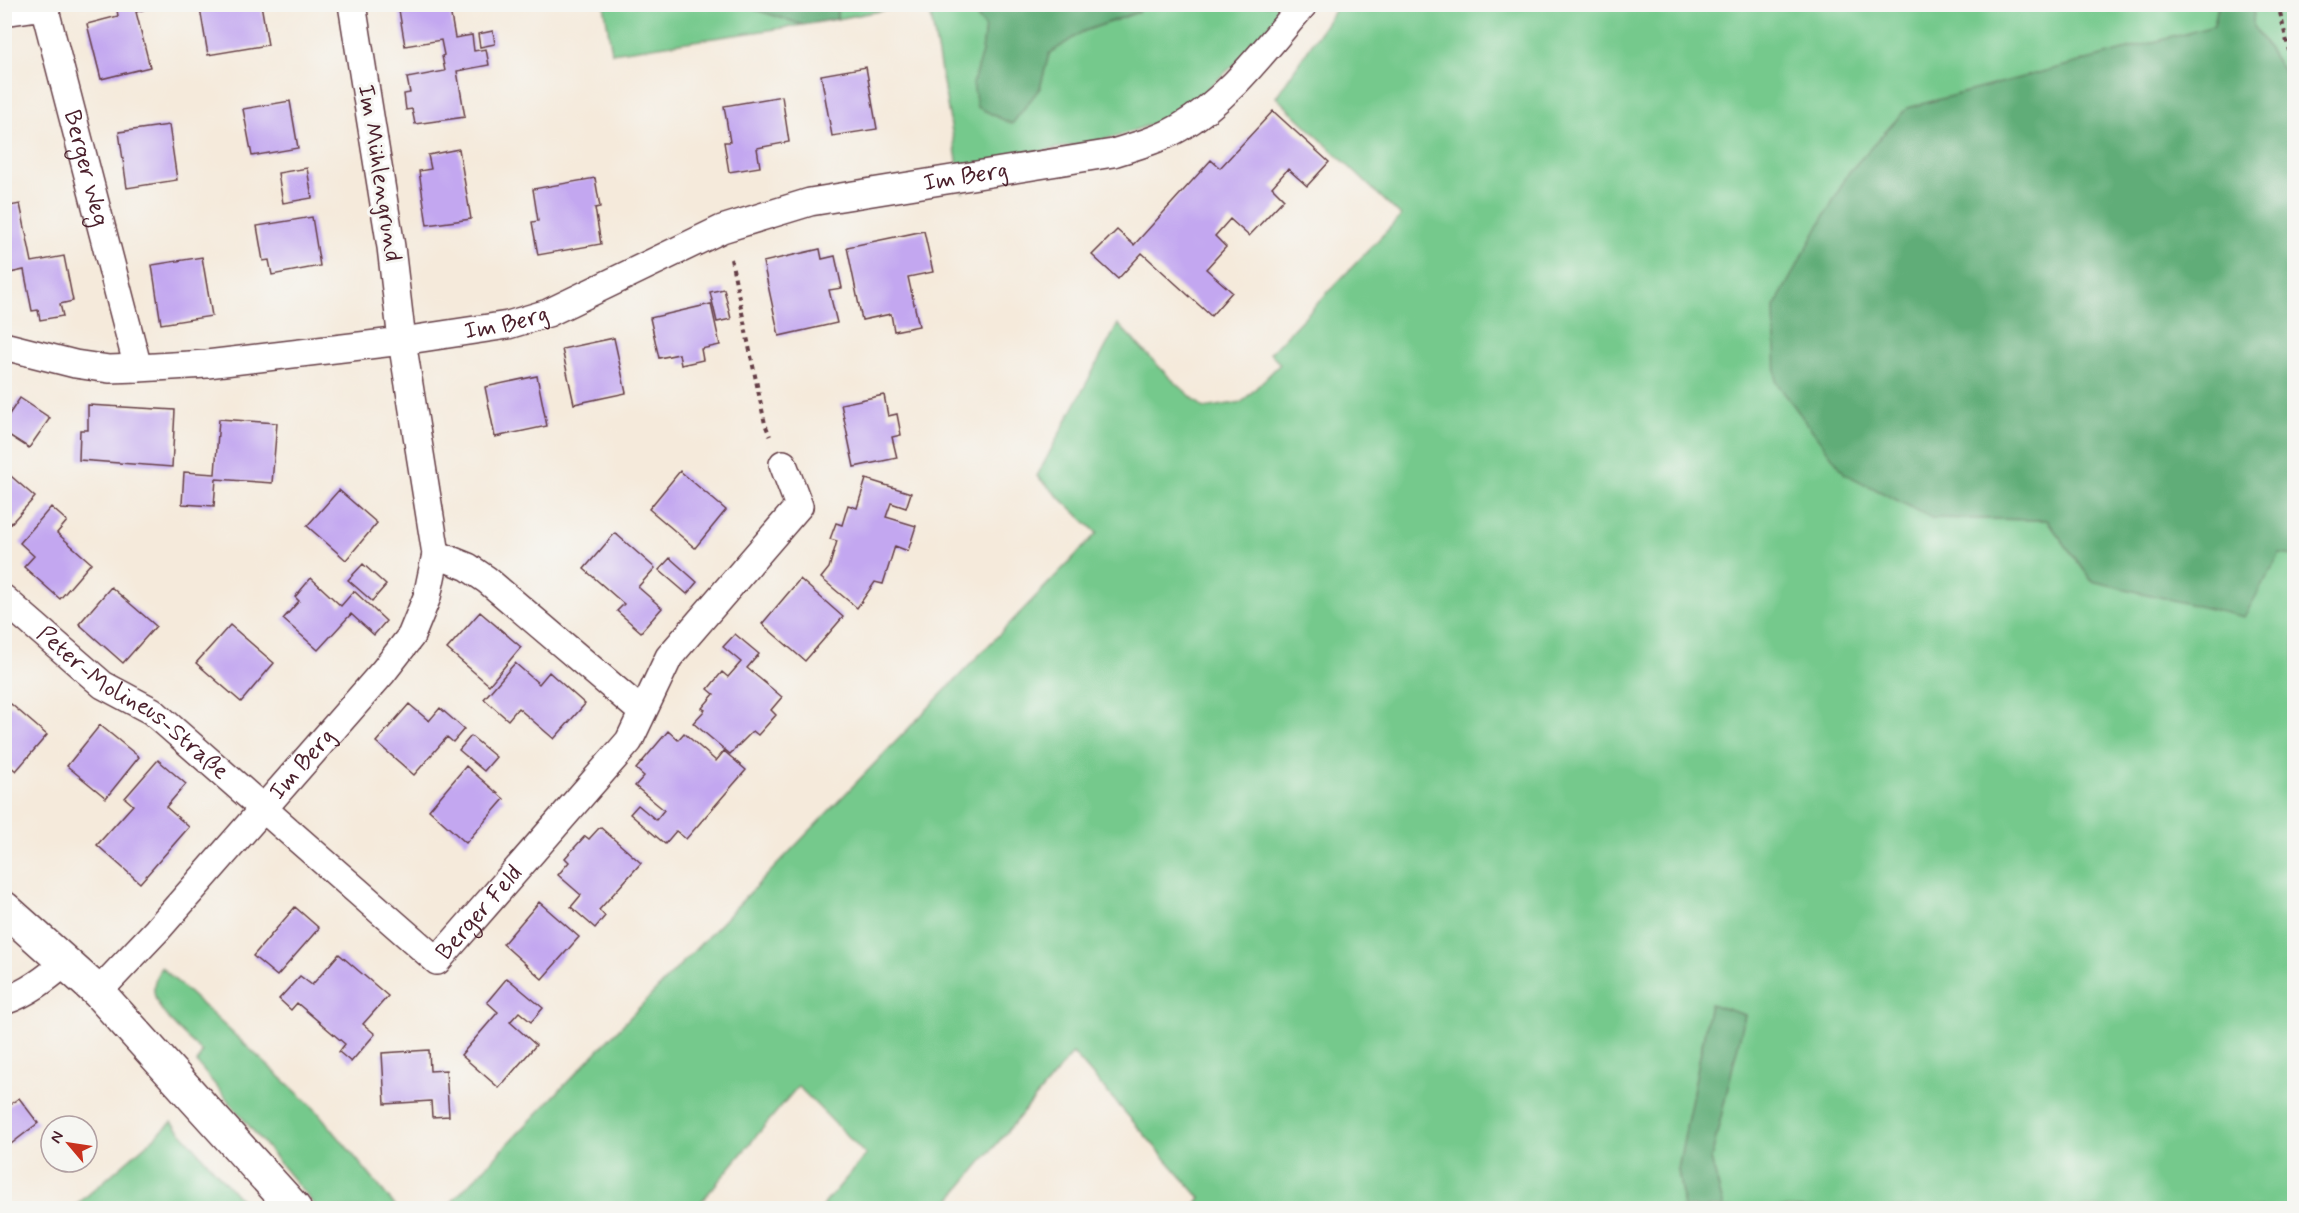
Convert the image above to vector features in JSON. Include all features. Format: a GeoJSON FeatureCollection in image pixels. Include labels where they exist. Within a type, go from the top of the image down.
{"type":"FeatureCollection","features":[{"type":"Feature","properties":{"kind":"main road"},"geometry":{"type":"LineString","coordinates":[[4,908],[98,992],[294,1209]]}},
{"type":"Feature","properties":{"kind":"street","name":"Im Mühlengrund"},"geometry":{"type":"LineString","coordinates":[[352,4],[391,247],[402,341]]}},
{"type":"Feature","properties":{"kind":"street","name":"Im Berg"},"geometry":{"type":"LineString","coordinates":[[98,992],[157,930],[383,672],[411,636],[427,597],[436,554],[402,341],[508,325],[548,313],[722,229],[810,202],[1102,154],[1149,143],[1188,122],[1232,85],[1304,4]]}},
{"type":"Feature","properties":{"kind":"street","name":"Berger Weg"},"geometry":{"type":"LineString","coordinates":[[4,12],[44,6],[138,368]]}},
{"type":"Feature","properties":{"kind":"street"},"geometry":{"type":"LineString","coordinates":[[4,346],[75,364],[109,369],[207,364],[402,341]]}},
{"type":"Feature","properties":{"kind":"street","name":"Berger Feld"},"geometry":{"type":"LineString","coordinates":[[263,807],[437,961],[629,741],[641,711],[669,657],[799,506],[783,464]]}},
{"type":"Feature","properties":{"kind":"street"},"geometry":{"type":"LineString","coordinates":[[436,554],[468,567],[487,580],[641,711]]}},
{"type":"Feature","properties":{"kind":"street","name":"Peter-Molineus-Straße"},"geometry":{"type":"LineString","coordinates":[[4,599],[103,685],[152,711],[263,807]]}},
{"type":"Feature","properties":{"kind":"street"},"geometry":{"type":"LineString","coordinates":[[4,1001],[42,982],[66,962]]}},
{"type":"Feature","properties":{"kind":"path"},"geometry":{"type":"LineString","coordinates":[[2278,4],[2295,72]]}},
{"type":"Feature","properties":{"kind":"path"},"geometry":{"type":"LineString","coordinates":[[722,229],[730,256],[765,424],[783,464]]}},
{"type":"Feature","properties":{"kind":"green space"},"geometry":{"type":"Polygon","coordinates":[[[837,4],[912,5],[837,19],[837,4]]]}},
{"type":"Feature","properties":{"kind":"green space"},"geometry":{"type":"Polygon","coordinates":[[[604,5],[741,5],[803,25],[612,53],[604,5]]]}},
{"type":"Feature","properties":{"kind":"green space"},"geometry":{"type":"Polygon","coordinates":[[[741,5],[837,5],[837,19],[803,25],[741,5]]]}},
{"type":"Feature","properties":{"kind":"green space"},"geometry":{"type":"Polygon","coordinates":[[[929,5],[967,5],[985,26],[982,52],[973,83],[1040,88],[1049,54],[1082,32],[1138,12],[1147,5],[1288,5],[1237,62],[1200,96],[1160,121],[1116,137],[962,167],[963,193],[929,5]]]}},
{"type":"Feature","properties":{"kind":"green space"},"geometry":{"type":"Polygon","coordinates":[[[967,5],[1147,5],[1138,12],[1082,32],[1049,54],[1040,88],[1012,124],[977,107],[973,83],[982,52],[985,26],[967,5]]]}},
{"type":"Feature","properties":{"kind":"green space"},"geometry":{"type":"Polygon","coordinates":[[[1338,5],[2218,5],[2215,26],[1907,108],[1932,518],[2047,520],[2092,581],[2280,553],[2294,556],[2294,1208],[1724,1208],[1711,1159],[1745,1015],[1710,1004],[1678,1170],[1684,1208],[1192,1208],[1200,1198],[1073,1053],[943,1208],[821,1208],[866,1155],[798,1086],[696,1208],[446,1208],[1097,533],[1037,476],[1118,324],[1169,377],[1204,408],[1242,402],[1280,364],[1270,353],[1401,216],[1276,97],[1338,5]]]}},
{"type":"Feature","properties":{"kind":"green space"},"geometry":{"type":"Polygon","coordinates":[[[2218,5],[2254,5],[2253,25],[2294,88],[2294,556],[2280,554],[2244,617],[2092,581],[2047,520],[1932,518],[1845,474],[1776,382],[1774,307],[1849,172],[1907,108],[2214,26],[2218,5]]]}},
{"type":"Feature","properties":{"kind":"green space"},"geometry":{"type":"Polygon","coordinates":[[[2254,5],[2294,5],[2294,88],[2253,25],[2254,5]]]}},
{"type":"Feature","properties":{"kind":"green space"},"geometry":{"type":"Polygon","coordinates":[[[161,967],[316,1110],[397,1208],[317,1208],[197,1063],[202,1052],[165,1015],[155,998],[154,987],[161,967]]]}},
{"type":"Feature","properties":{"kind":"green space"},"geometry":{"type":"Polygon","coordinates":[[[1710,1004],[1745,1015],[1711,1159],[1724,1208],[1684,1208],[1678,1170],[1710,1004]]]}},
{"type":"Feature","properties":{"kind":"green space"},"geometry":{"type":"Polygon","coordinates":[[[172,1122],[248,1208],[73,1208],[172,1122]]]}},
{"type":"Feature","properties":{"kind":"building"},"geometry":{"type":"Polygon","coordinates":[[[116,4],[161,4],[136,12],[150,67],[101,79],[87,24],[118,16],[116,4]]]}},
{"type":"Feature","properties":{"kind":"building"},"geometry":{"type":"Polygon","coordinates":[[[221,4],[261,4],[268,45],[208,55],[200,8],[221,4]]]}},
{"type":"Feature","properties":{"kind":"building"},"geometry":{"type":"Polygon","coordinates":[[[398,4],[449,4],[455,38],[472,35],[474,51],[486,49],[489,65],[457,71],[465,117],[415,124],[412,109],[406,110],[404,94],[410,93],[407,78],[445,71],[442,56],[444,55],[441,40],[405,46],[398,4]]]}},
{"type":"Feature","properties":{"kind":"building"},"geometry":{"type":"Polygon","coordinates":[[[493,31],[495,44],[480,47],[478,34],[493,31]]]}},
{"type":"Feature","properties":{"kind":"building"},"geometry":{"type":"Polygon","coordinates":[[[866,67],[877,129],[832,136],[821,75],[866,67]]]}},
{"type":"Feature","properties":{"kind":"building"},"geometry":{"type":"Polygon","coordinates":[[[782,96],[789,142],[757,148],[760,167],[729,172],[724,142],[730,142],[724,106],[782,96]]]}},
{"type":"Feature","properties":{"kind":"building"},"geometry":{"type":"Polygon","coordinates":[[[290,101],[298,148],[252,156],[243,109],[290,101]]]}},
{"type":"Feature","properties":{"kind":"building"},"geometry":{"type":"Polygon","coordinates":[[[1273,111],[1329,162],[1307,186],[1288,169],[1272,187],[1284,199],[1249,236],[1230,219],[1215,236],[1226,247],[1206,269],[1232,292],[1211,316],[1142,253],[1118,279],[1092,255],[1117,230],[1134,245],[1211,160],[1220,168],[1273,111]]]}},
{"type":"Feature","properties":{"kind":"building"},"geometry":{"type":"Polygon","coordinates":[[[169,125],[177,180],[127,188],[119,132],[169,125]]]}},
{"type":"Feature","properties":{"kind":"building"},"geometry":{"type":"Polygon","coordinates":[[[459,149],[471,219],[427,225],[419,171],[431,169],[428,155],[459,149]]]}},
{"type":"Feature","properties":{"kind":"building"},"geometry":{"type":"Polygon","coordinates":[[[307,168],[312,198],[283,203],[278,173],[307,168]]]}},
{"type":"Feature","properties":{"kind":"building"},"geometry":{"type":"Polygon","coordinates":[[[595,178],[600,207],[595,208],[601,244],[538,255],[532,222],[538,221],[533,189],[595,178]]]}},
{"type":"Feature","properties":{"kind":"building"},"geometry":{"type":"Polygon","coordinates":[[[20,204],[32,262],[64,256],[73,301],[60,304],[63,316],[40,320],[38,310],[32,311],[24,270],[10,273],[4,248],[4,207],[20,204]]]}},
{"type":"Feature","properties":{"kind":"building"},"geometry":{"type":"Polygon","coordinates":[[[312,217],[320,266],[272,275],[269,260],[263,261],[257,226],[312,217]]]}},
{"type":"Feature","properties":{"kind":"building"},"geometry":{"type":"Polygon","coordinates":[[[924,231],[933,272],[908,277],[919,326],[894,331],[891,314],[862,320],[847,247],[924,231]]]}},
{"type":"Feature","properties":{"kind":"building"},"geometry":{"type":"Polygon","coordinates":[[[820,249],[822,259],[835,256],[842,288],[829,290],[837,323],[779,336],[763,262],[820,249]]]}},
{"type":"Feature","properties":{"kind":"building"},"geometry":{"type":"Polygon","coordinates":[[[202,257],[212,316],[161,324],[152,265],[202,257]]]}},
{"type":"Feature","properties":{"kind":"building"},"geometry":{"type":"Polygon","coordinates":[[[724,289],[731,319],[717,322],[710,292],[724,289]]]}},
{"type":"Feature","properties":{"kind":"building"},"geometry":{"type":"Polygon","coordinates":[[[711,304],[720,345],[701,349],[703,360],[681,365],[679,354],[659,358],[650,318],[711,304]]]}},
{"type":"Feature","properties":{"kind":"building"},"geometry":{"type":"Polygon","coordinates":[[[614,338],[626,393],[574,404],[562,349],[614,338]]]}},
{"type":"Feature","properties":{"kind":"building"},"geometry":{"type":"Polygon","coordinates":[[[537,376],[547,426],[495,437],[485,387],[537,376]]]}},
{"type":"Feature","properties":{"kind":"building"},"geometry":{"type":"Polygon","coordinates":[[[884,395],[888,416],[897,414],[901,435],[892,437],[897,458],[854,467],[841,404],[884,395]]]}},
{"type":"Feature","properties":{"kind":"building"},"geometry":{"type":"Polygon","coordinates":[[[20,398],[50,418],[29,448],[4,432],[4,422],[20,398]]]}},
{"type":"Feature","properties":{"kind":"building"},"geometry":{"type":"Polygon","coordinates":[[[88,405],[175,410],[172,467],[79,460],[80,430],[88,430],[88,405]]]}},
{"type":"Feature","properties":{"kind":"building"},"geometry":{"type":"Polygon","coordinates":[[[219,419],[277,423],[272,483],[216,479],[214,506],[182,504],[184,472],[215,474],[219,419]]]}},
{"type":"Feature","properties":{"kind":"building"},"geometry":{"type":"Polygon","coordinates":[[[4,470],[35,497],[4,531],[4,470]]]}},
{"type":"Feature","properties":{"kind":"building"},"geometry":{"type":"Polygon","coordinates":[[[680,471],[726,510],[695,548],[649,509],[680,471]]]}},
{"type":"Feature","properties":{"kind":"building"},"geometry":{"type":"Polygon","coordinates":[[[866,479],[911,493],[906,508],[891,503],[886,517],[916,526],[908,551],[895,546],[883,584],[875,582],[857,608],[821,578],[829,568],[837,541],[830,539],[836,523],[842,525],[848,505],[857,508],[866,479]]]}},
{"type":"Feature","properties":{"kind":"building"},"geometry":{"type":"Polygon","coordinates":[[[339,490],[377,523],[346,560],[307,526],[339,490]]]}},
{"type":"Feature","properties":{"kind":"building"},"geometry":{"type":"Polygon","coordinates":[[[51,507],[67,521],[57,533],[91,563],[60,599],[24,567],[34,556],[20,543],[51,507]]]}},
{"type":"Feature","properties":{"kind":"building"},"geometry":{"type":"Polygon","coordinates":[[[615,533],[655,568],[638,587],[662,608],[641,632],[617,611],[624,604],[584,569],[615,533]]]}},
{"type":"Feature","properties":{"kind":"building"},"geometry":{"type":"Polygon","coordinates":[[[670,558],[697,582],[687,594],[659,570],[670,558]]]}},
{"type":"Feature","properties":{"kind":"building"},"geometry":{"type":"Polygon","coordinates":[[[363,564],[386,585],[372,601],[348,580],[363,564]]]}},
{"type":"Feature","properties":{"kind":"building"},"geometry":{"type":"Polygon","coordinates":[[[311,578],[341,606],[354,591],[386,621],[374,635],[351,614],[318,650],[283,619],[299,601],[295,597],[311,578]]]}},
{"type":"Feature","properties":{"kind":"building"},"geometry":{"type":"Polygon","coordinates":[[[800,579],[843,617],[805,661],[762,624],[800,579]]]}},
{"type":"Feature","properties":{"kind":"building"},"geometry":{"type":"Polygon","coordinates":[[[111,587],[156,626],[123,663],[79,624],[111,587]]]}},
{"type":"Feature","properties":{"kind":"building"},"geometry":{"type":"Polygon","coordinates":[[[480,612],[521,647],[489,685],[447,649],[480,612]]]}},
{"type":"Feature","properties":{"kind":"building"},"geometry":{"type":"Polygon","coordinates":[[[230,625],[274,663],[241,702],[196,663],[230,625]]]}},
{"type":"Feature","properties":{"kind":"building"},"geometry":{"type":"Polygon","coordinates":[[[735,634],[759,654],[747,668],[782,697],[771,710],[776,715],[758,735],[753,731],[730,754],[693,723],[705,710],[702,708],[714,694],[708,689],[722,672],[728,677],[741,662],[723,647],[735,634]]]}},
{"type":"Feature","properties":{"kind":"building"},"geometry":{"type":"Polygon","coordinates":[[[515,663],[539,684],[549,672],[585,704],[554,739],[518,708],[508,720],[484,699],[515,663]]]}},
{"type":"Feature","properties":{"kind":"building"},"geometry":{"type":"Polygon","coordinates":[[[11,704],[47,735],[16,771],[4,761],[4,711],[11,704]]]}},
{"type":"Feature","properties":{"kind":"building"},"geometry":{"type":"Polygon","coordinates":[[[409,704],[429,721],[440,708],[464,729],[453,742],[447,737],[414,775],[376,742],[409,704]]]}},
{"type":"Feature","properties":{"kind":"building"},"geometry":{"type":"Polygon","coordinates":[[[100,725],[139,757],[106,798],[67,766],[100,725]]]}},
{"type":"Feature","properties":{"kind":"building"},"geometry":{"type":"Polygon","coordinates":[[[668,731],[678,740],[684,733],[716,761],[724,751],[746,770],[686,839],[676,831],[665,844],[630,814],[638,805],[656,820],[664,810],[635,786],[644,776],[636,769],[668,731]]]}},
{"type":"Feature","properties":{"kind":"building"},"geometry":{"type":"Polygon","coordinates":[[[471,736],[496,757],[484,771],[459,750],[471,736]]]}},
{"type":"Feature","properties":{"kind":"building"},"geometry":{"type":"Polygon","coordinates":[[[158,760],[186,784],[166,807],[189,827],[140,883],[97,845],[133,805],[125,798],[158,760]]]}},
{"type":"Feature","properties":{"kind":"building"},"geometry":{"type":"Polygon","coordinates":[[[466,766],[504,799],[466,843],[429,810],[466,766]]]}},
{"type":"Feature","properties":{"kind":"building"},"geometry":{"type":"Polygon","coordinates":[[[600,827],[641,863],[599,910],[605,916],[595,928],[571,907],[581,895],[558,875],[569,862],[565,858],[585,836],[589,839],[600,827]]]}},
{"type":"Feature","properties":{"kind":"building"},"geometry":{"type":"Polygon","coordinates":[[[539,902],[579,937],[542,979],[503,944],[539,902]]]}},
{"type":"Feature","properties":{"kind":"building"},"geometry":{"type":"Polygon","coordinates":[[[295,907],[319,928],[277,976],[253,956],[295,907]]]}},
{"type":"Feature","properties":{"kind":"building"},"geometry":{"type":"Polygon","coordinates":[[[339,954],[388,996],[363,1024],[375,1034],[351,1062],[339,1052],[345,1044],[297,1003],[291,1010],[279,999],[300,976],[312,985],[339,954]]]}},
{"type":"Feature","properties":{"kind":"building"},"geometry":{"type":"Polygon","coordinates":[[[507,978],[543,1008],[531,1022],[519,1012],[510,1022],[536,1045],[499,1088],[461,1055],[498,1012],[487,1002],[507,978]]]}},
{"type":"Feature","properties":{"kind":"building"},"geometry":{"type":"Polygon","coordinates":[[[429,1050],[430,1071],[446,1070],[449,1116],[432,1117],[431,1101],[385,1104],[382,1053],[429,1050]]]}},
{"type":"Feature","properties":{"kind":"building"},"geometry":{"type":"Polygon","coordinates":[[[19,1098],[38,1123],[11,1144],[4,1135],[4,1109],[19,1098]]]}}]}
